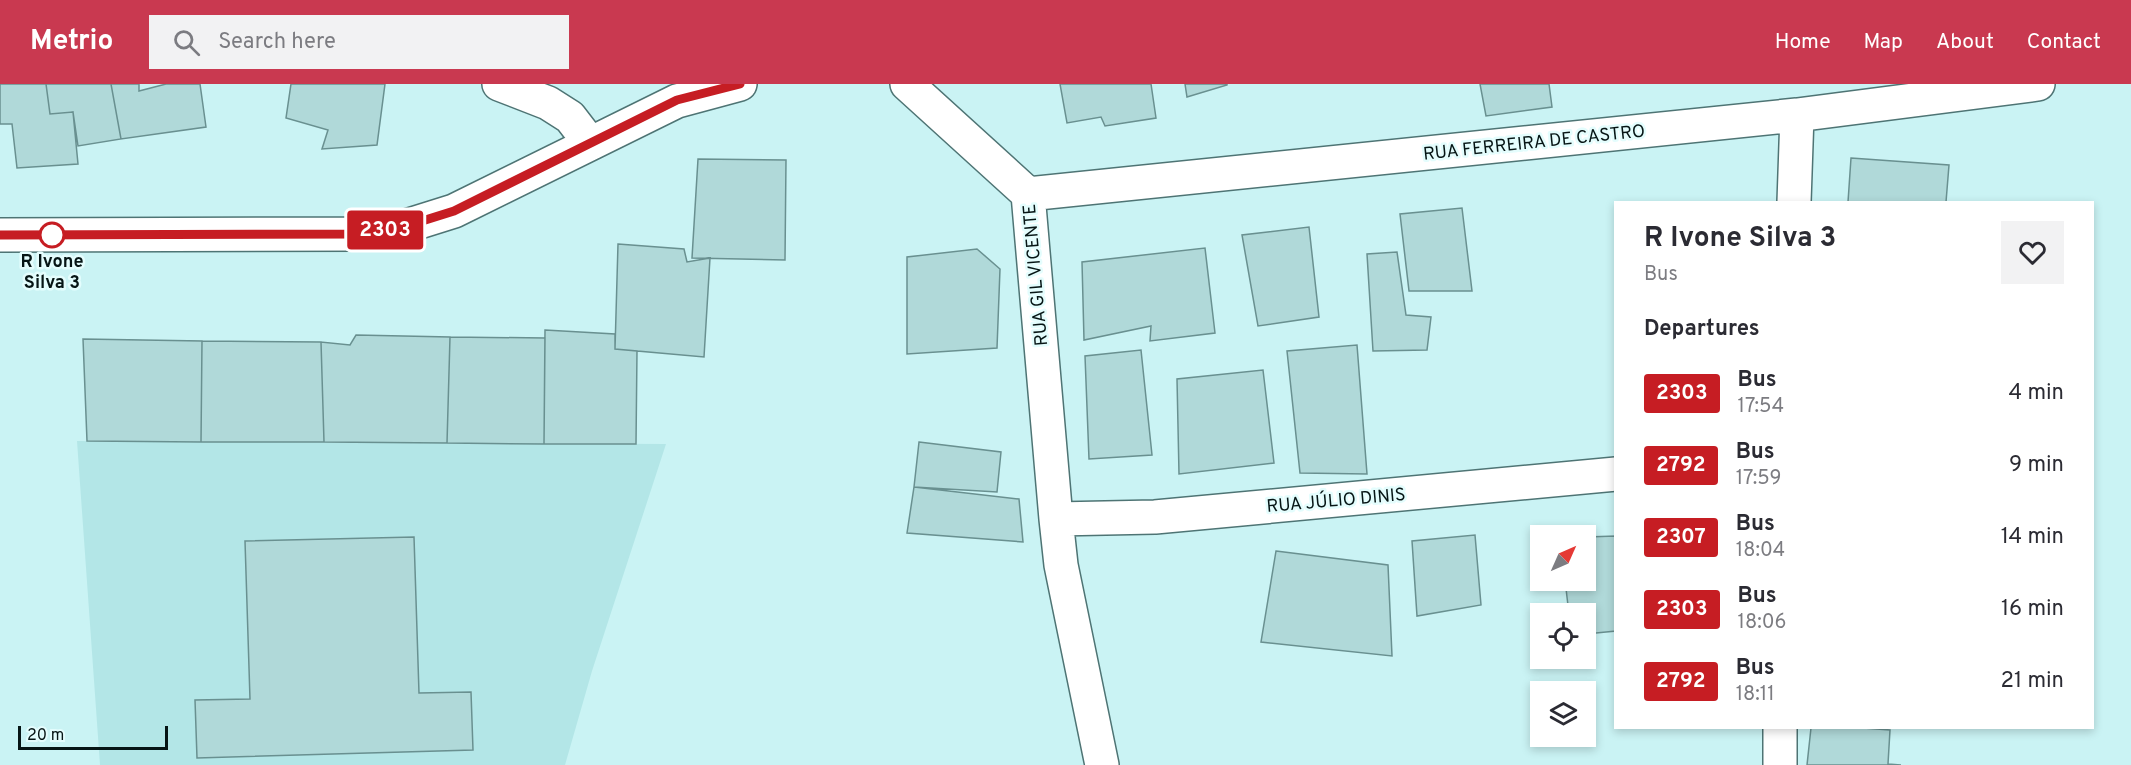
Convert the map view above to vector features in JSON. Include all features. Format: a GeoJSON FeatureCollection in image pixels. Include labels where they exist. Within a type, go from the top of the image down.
{"type":"FeatureCollection","features":[{"type":"Feature","properties":{"kind":"street"},"geometry":{"type":"LineString","coordinates":[[499,84],[539,99],[570,117],[590,143]]}},
{"type":"Feature","properties":{"kind":"street"},"geometry":{"type":"LineString","coordinates":[[0,235],[358,234],[403,227],[454,211],[677,100],[740,84]]}},
{"type":"Feature","properties":{"kind":"street","name":"RUA GIL VICENTE"},"geometry":{"type":"LineString","coordinates":[[907,84],[1028,194],[1061,565],[1102,765]]}},
{"type":"Feature","properties":{"kind":"street","name":"RUA FERREIRA DE CASTRO"},"geometry":{"type":"LineString","coordinates":[[1028,194],[1797,115],[2038,84]]}},
{"type":"Feature","properties":{"kind":"street"},"geometry":{"type":"LineString","coordinates":[[1794,201],[1797,115]]}},
{"type":"Feature","properties":{"kind":"street","name":"RUA JÚLIO DINIS"},"geometry":{"type":"LineString","coordinates":[[1056,519],[1155,518],[1614,474]]}},
{"type":"Feature","properties":{"kind":"street"},"geometry":{"type":"LineString","coordinates":[[1780,729],[1780,765]]}},
{"type":"Feature","properties":{"kind":"shaded area"},"geometry":{"type":"Polygon","coordinates":[[[77,441],[666,444],[592,671],[565,765],[100,765],[77,441]]]}},
{"type":"Feature","properties":{"kind":"building"},"geometry":{"type":"Polygon","coordinates":[[[0,84],[46,84],[50,114],[73,112],[78,164],[17,168],[12,124],[0,124],[0,84]]]}},
{"type":"Feature","properties":{"kind":"building"},"geometry":{"type":"Polygon","coordinates":[[[46,84],[111,84],[121,139],[78,146],[73,112],[50,114],[46,84]]]}},
{"type":"Feature","properties":{"kind":"building"},"geometry":{"type":"Polygon","coordinates":[[[111,84],[139,84],[139,91],[166,84],[200,84],[206,127],[121,139],[111,84]]]}},
{"type":"Feature","properties":{"kind":"building"},"geometry":{"type":"Polygon","coordinates":[[[291,84],[385,84],[377,145],[322,149],[328,130],[286,118],[291,84]]]}},
{"type":"Feature","properties":{"kind":"building"},"geometry":{"type":"Polygon","coordinates":[[[1060,84],[1151,84],[1156,118],[1105,126],[1101,117],[1067,123],[1060,84]]]}},
{"type":"Feature","properties":{"kind":"building"},"geometry":{"type":"Polygon","coordinates":[[[1185,84],[1227,84],[1227,85],[1187,97],[1185,84]]]}},
{"type":"Feature","properties":{"kind":"building"},"geometry":{"type":"Polygon","coordinates":[[[1480,84],[1549,84],[1552,107],[1486,116],[1480,84]]]}},
{"type":"Feature","properties":{"kind":"building"},"geometry":{"type":"Polygon","coordinates":[[[1851,158],[1949,165],[1946,201],[1848,201],[1851,158]]]}},
{"type":"Feature","properties":{"kind":"building"},"geometry":{"type":"Polygon","coordinates":[[[698,159],[786,160],[785,260],[692,258],[698,159]]]}},
{"type":"Feature","properties":{"kind":"building"},"geometry":{"type":"Polygon","coordinates":[[[1462,208],[1472,291],[1409,291],[1400,214],[1462,208]]]}},
{"type":"Feature","properties":{"kind":"building"},"geometry":{"type":"Polygon","coordinates":[[[1309,227],[1319,317],[1258,326],[1242,235],[1309,227]]]}},
{"type":"Feature","properties":{"kind":"building"},"geometry":{"type":"Polygon","coordinates":[[[618,244],[684,249],[687,262],[710,258],[704,357],[615,349],[618,244]]]}},
{"type":"Feature","properties":{"kind":"building"},"geometry":{"type":"Polygon","coordinates":[[[1205,248],[1215,333],[1150,341],[1151,326],[1084,340],[1082,262],[1205,248]]]}},
{"type":"Feature","properties":{"kind":"building"},"geometry":{"type":"Polygon","coordinates":[[[977,249],[1000,269],[997,348],[907,354],[907,257],[977,249]]]}},
{"type":"Feature","properties":{"kind":"building"},"geometry":{"type":"Polygon","coordinates":[[[1397,252],[1406,315],[1431,317],[1427,350],[1373,351],[1367,254],[1397,252]]]}},
{"type":"Feature","properties":{"kind":"building"},"geometry":{"type":"Polygon","coordinates":[[[545,330],[615,334],[615,349],[637,351],[636,444],[544,444],[545,330]]]}},
{"type":"Feature","properties":{"kind":"building"},"geometry":{"type":"Polygon","coordinates":[[[356,335],[450,337],[447,443],[324,442],[321,342],[350,345],[356,335]]]}},
{"type":"Feature","properties":{"kind":"building"},"geometry":{"type":"Polygon","coordinates":[[[450,337],[545,338],[544,444],[447,443],[450,337]]]}},
{"type":"Feature","properties":{"kind":"building"},"geometry":{"type":"Polygon","coordinates":[[[83,339],[202,341],[201,442],[87,441],[83,339]]]}},
{"type":"Feature","properties":{"kind":"building"},"geometry":{"type":"Polygon","coordinates":[[[202,341],[321,342],[324,442],[201,442],[202,341]]]}},
{"type":"Feature","properties":{"kind":"building"},"geometry":{"type":"Polygon","coordinates":[[[1357,345],[1367,474],[1300,473],[1287,351],[1357,345]]]}},
{"type":"Feature","properties":{"kind":"building"},"geometry":{"type":"Polygon","coordinates":[[[1141,350],[1152,455],[1089,459],[1085,356],[1141,350]]]}},
{"type":"Feature","properties":{"kind":"building"},"geometry":{"type":"Polygon","coordinates":[[[1263,370],[1274,463],[1179,474],[1177,379],[1263,370]]]}},
{"type":"Feature","properties":{"kind":"building"},"geometry":{"type":"Polygon","coordinates":[[[919,442],[1001,452],[997,492],[914,487],[919,442]]]}},
{"type":"Feature","properties":{"kind":"building"},"geometry":{"type":"Polygon","coordinates":[[[914,487],[1019,499],[1023,542],[907,533],[914,487]]]}},
{"type":"Feature","properties":{"kind":"building"},"geometry":{"type":"Polygon","coordinates":[[[1475,535],[1481,605],[1417,616],[1412,541],[1475,535]]]}},
{"type":"Feature","properties":{"kind":"building"},"geometry":{"type":"Polygon","coordinates":[[[1614,536],[1614,631],[1596,633],[1596,603],[1568,603],[1566,591],[1596,591],[1596,537],[1614,536]]]}},
{"type":"Feature","properties":{"kind":"building"},"geometry":{"type":"Polygon","coordinates":[[[414,537],[419,693],[471,692],[473,750],[197,758],[195,700],[250,699],[245,541],[414,537]]]}},
{"type":"Feature","properties":{"kind":"building"},"geometry":{"type":"Polygon","coordinates":[[[1276,551],[1388,565],[1392,656],[1261,642],[1276,551]]]}},
{"type":"Feature","properties":{"kind":"building"},"geometry":{"type":"Polygon","coordinates":[[[1811,729],[1876,729],[1890,730],[1888,764],[1901,765],[1807,765],[1811,729]]]}},
{"type":"Feature","properties":{"kind":"bus line","name":"2303"},"geometry":{"type":"LineString","coordinates":[[0,235],[358,234],[403,227],[454,211],[677,100],[740,84]]}},
{"type":"Feature","properties":{"kind":"place","name":"R Ivone Silva 3"},"geometry":{"type":"Point","coordinates":[52,235]}}]}
